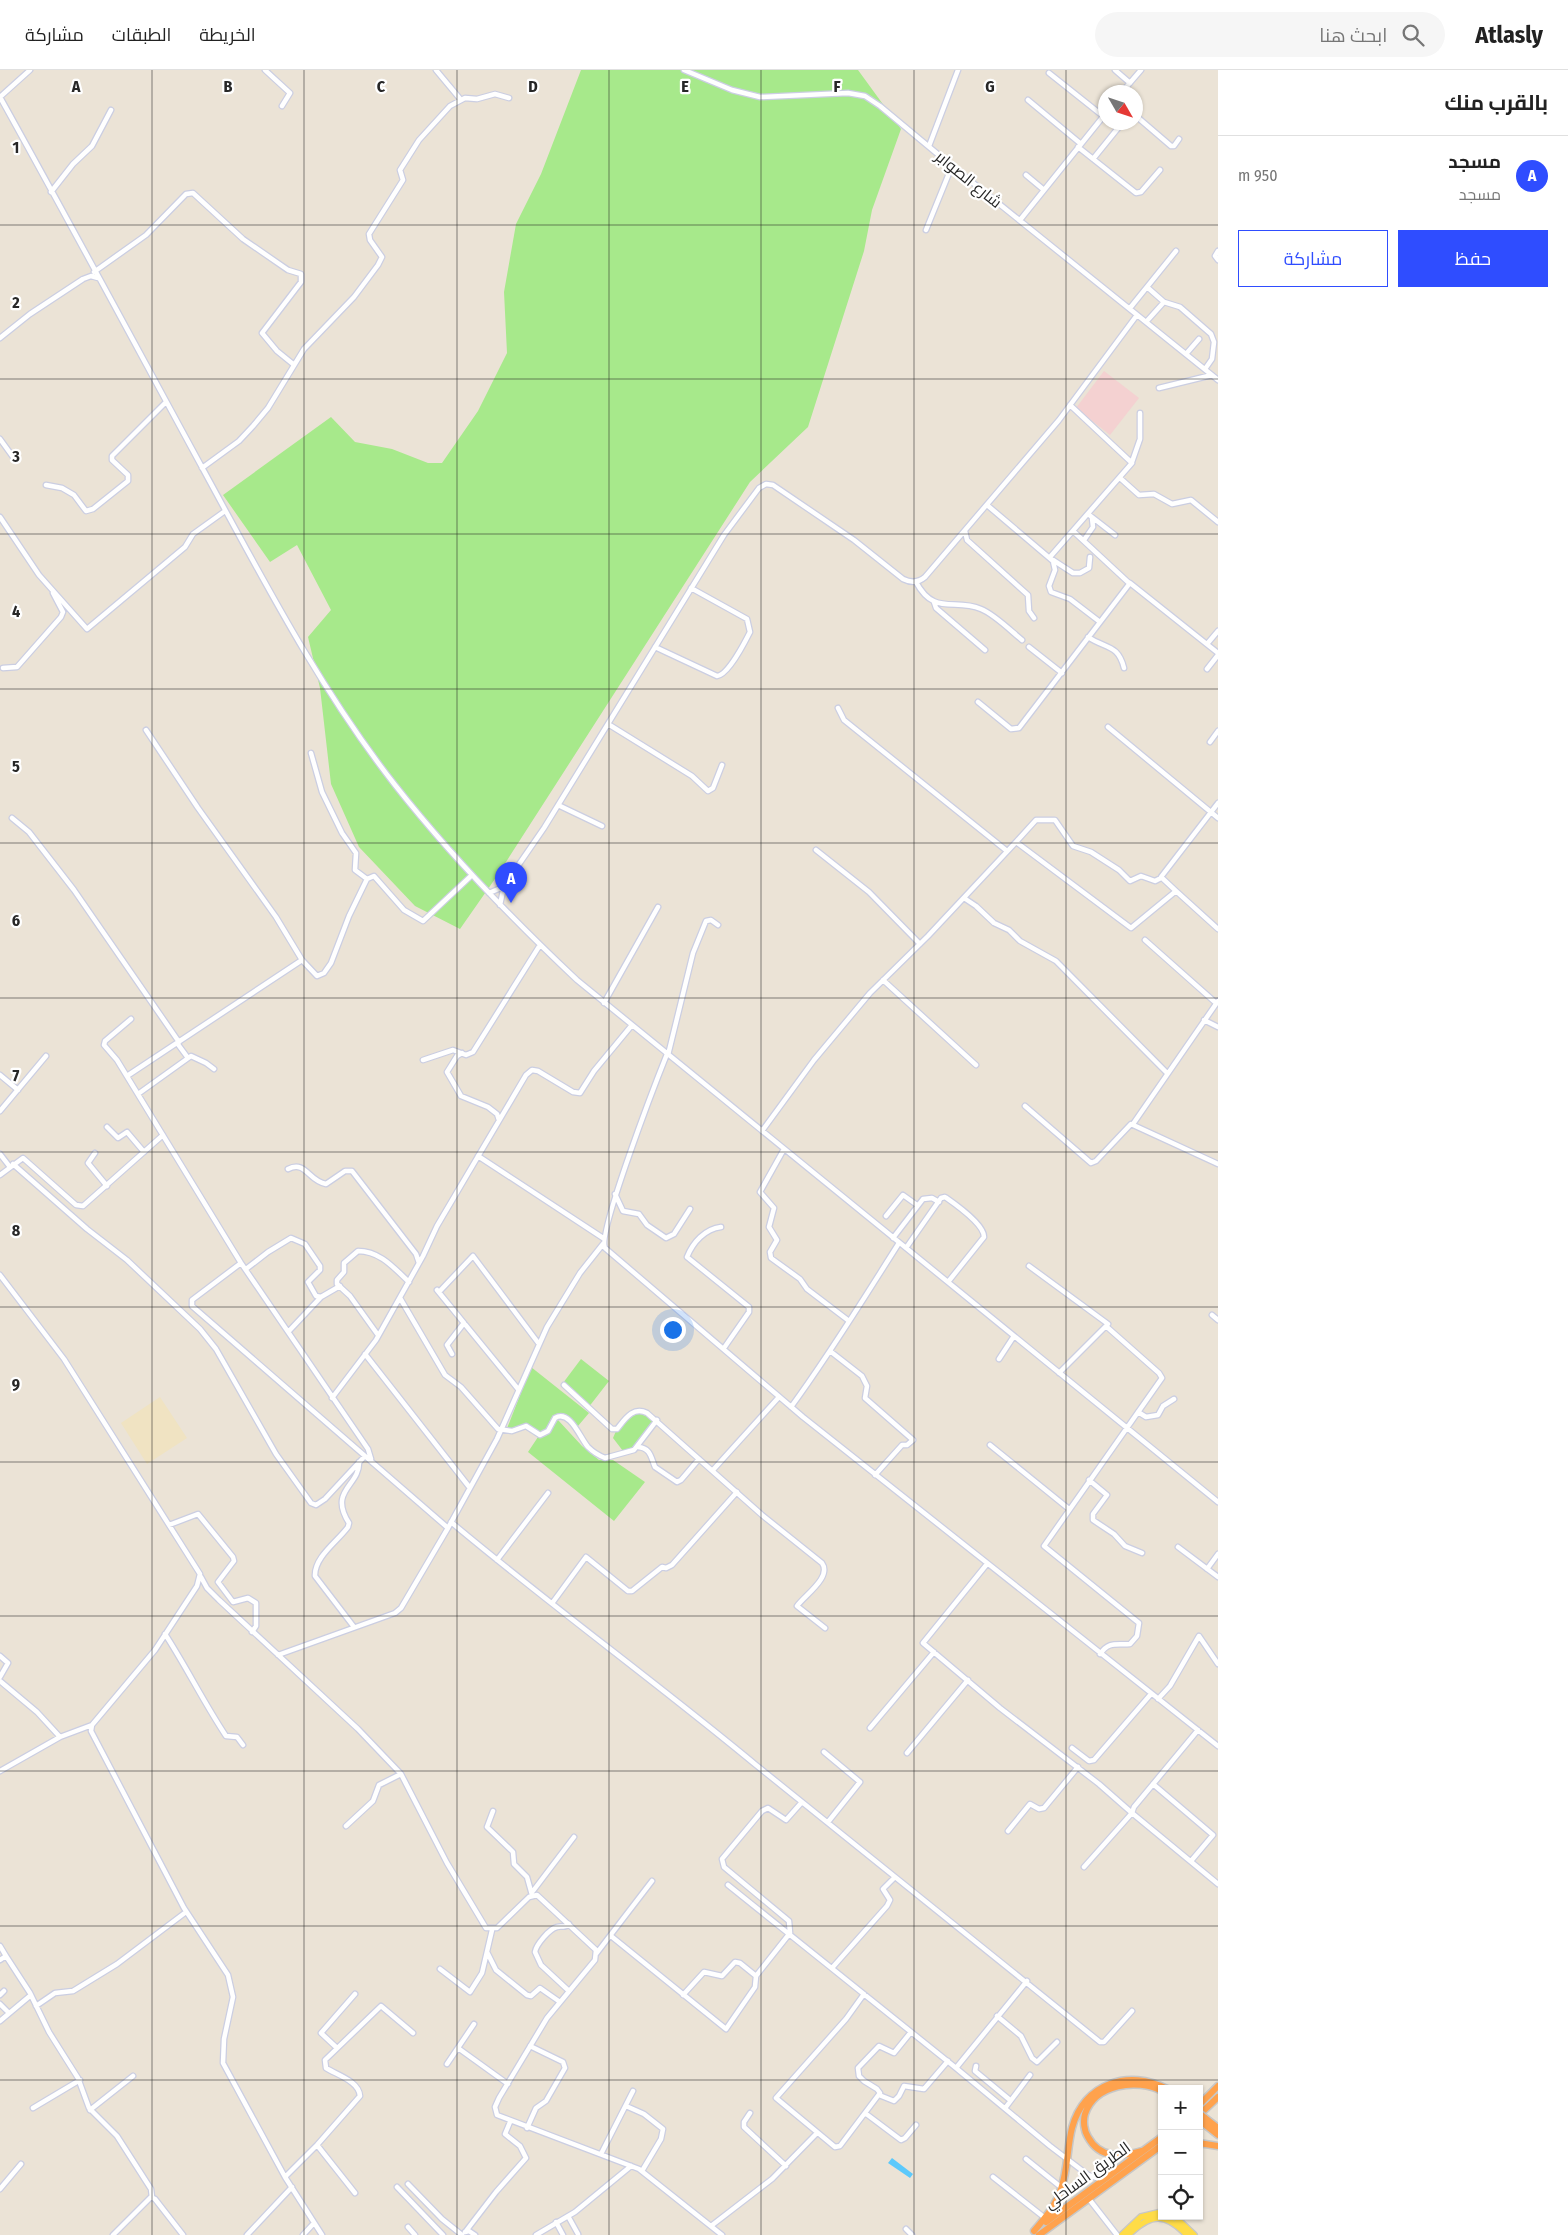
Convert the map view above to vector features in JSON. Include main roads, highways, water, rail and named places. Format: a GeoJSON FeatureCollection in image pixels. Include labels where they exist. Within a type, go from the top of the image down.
{"type":"FeatureCollection","features":[{"type":"Feature","properties":{"kind":"highway"},"geometry":{"type":"LineString","coordinates":[[1037,2233],[1062,2188],[1073,2126],[1083,2104],[1096,2092],[1113,2082],[1132,2079],[1145,2080],[1158,2085]]}},
{"type":"Feature","properties":{"kind":"highway"},"geometry":{"type":"LineString","coordinates":[[1142,2151],[1121,2156],[1106,2154],[1098,2150],[1086,2134],[1085,2115],[1096,2098],[1116,2087],[1137,2084],[1158,2090]]}},
{"type":"Feature","properties":{"kind":"highway"},"geometry":{"type":"LineString","coordinates":[[1203,2101],[1218,2086]]}},
{"type":"Feature","properties":{"kind":"highway"},"geometry":{"type":"LineString","coordinates":[[1203,2115],[1218,2097]]}},
{"type":"Feature","properties":{"kind":"highway"},"geometry":{"type":"LineString","coordinates":[[1203,2118],[1218,2128]]}},
{"type":"Feature","properties":{"kind":"highway"},"geometry":{"type":"LineString","coordinates":[[1203,2119],[1218,2135]]}},
{"type":"Feature","properties":{"kind":"highway","name":"الطريق الساحلي"},"geometry":{"type":"LineString","coordinates":[[1037,2233],[1103,2180],[1158,2140]]}},
{"type":"Feature","properties":{"kind":"highway"},"geometry":{"type":"LineString","coordinates":[[1203,2144],[1218,2146]]}},
{"type":"Feature","properties":{"kind":"highway","name":"الطريق الساحلي"},"geometry":{"type":"LineString","coordinates":[[1028,2235],[1037,2233],[1089,2199],[1158,2149]]}},
{"type":"Feature","properties":{"kind":"main road"},"geometry":{"type":"LineString","coordinates":[[1122,2235],[1141,2217],[1158,2213]]}},
{"type":"Feature","properties":{"kind":"main road"},"geometry":{"type":"LineString","coordinates":[[1128,2235],[1147,2220],[1161,2218],[1172,2221],[1187,2235]]}},
{"type":"Feature","properties":{"kind":"main road"},"geometry":{"type":"LineString","coordinates":[[1178,2220],[1194,2235]]}},
{"type":"Feature","properties":{"kind":"water"},"geometry":{"type":"Polygon","coordinates":[[[892,2158],[913,2174],[910,2178],[888,2163],[892,2158]]]}},
{"type":"Feature","properties":{"kind":"place","name":"مسجد"},"geometry":{"type":"Point","coordinates":[511,903]}}]}
